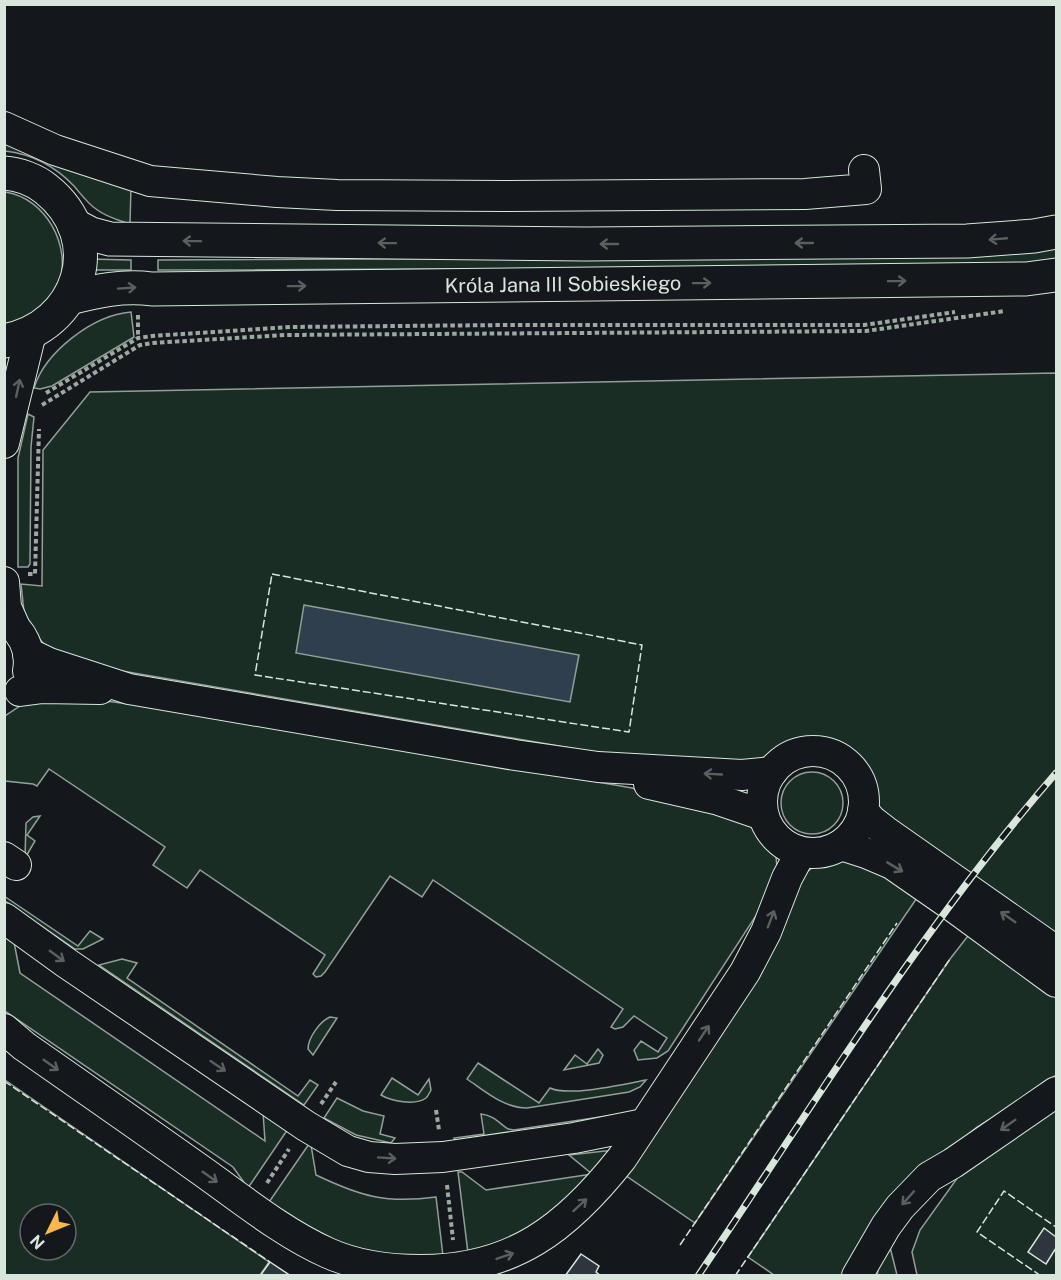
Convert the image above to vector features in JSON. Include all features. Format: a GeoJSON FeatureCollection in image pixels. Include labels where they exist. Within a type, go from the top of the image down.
{"type":"FeatureCollection","features":[{"type":"Feature","properties":{"kind":"main road"},"geometry":{"type":"LineString","coordinates":[[4,173],[26,178],[41,185],[55,196],[66,209],[74,225],[80,255],[79,270],[69,298],[53,319],[18,337]]}},
{"type":"Feature","properties":{"kind":"main road","name":"Króla Jana III Sobieskiego"},"geometry":{"type":"LineString","coordinates":[[74,225],[91,234],[110,239],[446,244],[968,242],[1056,232]]}},
{"type":"Feature","properties":{"kind":"main road","name":"Króla Jana III Sobieskiego"},"geometry":{"type":"LineString","coordinates":[[69,298],[103,290],[137,287],[152,289],[1026,279],[1056,275]]}},
{"type":"Feature","properties":{"kind":"lane"},"geometry":{"type":"LineString","coordinates":[[4,127],[56,150],[150,181],[277,192],[337,195],[503,196],[805,194],[866,189],[864,170]]}},
{"type":"Feature","properties":{"kind":"lane"},"geometry":{"type":"LineString","coordinates":[[4,443],[29,403],[18,337]]}},
{"type":"Feature","properties":{"kind":"lane"},"geometry":{"type":"LineString","coordinates":[[12,698],[27,673],[28,653],[21,633],[9,621],[6,607],[15,578]]}},
{"type":"Feature","properties":{"kind":"lane"},"geometry":{"type":"LineString","coordinates":[[28,653],[77,673],[129,689],[515,755],[598,767],[742,775],[772,772]]}},
{"type":"Feature","properties":{"kind":"lane"},"geometry":{"type":"LineString","coordinates":[[12,698],[43,688],[129,689]]}},
{"type":"Feature","properties":{"kind":"lane"},"geometry":{"type":"LineString","coordinates":[[810,751],[825,753],[851,768],[859,781],[863,795],[863,811],[855,830],[841,845],[828,851],[801,852],[788,847],[768,828],[763,815],[762,792],[772,772],[782,761],[796,754],[810,751]]}},
{"type":"Feature","properties":{"kind":"lane"},"geometry":{"type":"LineString","coordinates":[[598,767],[642,782],[719,800],[763,815]]}},
{"type":"Feature","properties":{"kind":"lane"},"geometry":{"type":"LineString","coordinates":[[863,811],[885,831],[1056,951]]}},
{"type":"Feature","properties":{"kind":"lane"},"geometry":{"type":"LineString","coordinates":[[841,845],[892,864],[1056,982]]}},
{"type":"Feature","properties":{"kind":"lane"},"geometry":{"type":"LineString","coordinates":[[4,1029],[24,1046],[251,1205],[314,1246],[330,1254],[364,1264],[399,1270],[455,1270],[513,1254],[535,1242],[582,1204],[605,1180],[745,972],[766,932],[787,878],[801,852]]}},
{"type":"Feature","properties":{"kind":"lane"},"geometry":{"type":"LineString","coordinates":[[4,918],[286,1113],[348,1150],[369,1157],[395,1159],[443,1157],[583,1136],[644,1124]]}},
{"type":"Feature","properties":{"kind":"lane"},"geometry":{"type":"LineString","coordinates":[[857,1275],[893,1216],[929,1177],[1056,1092]]}},
{"type":"Feature","properties":{"kind":"path"},"geometry":{"type":"LineString","coordinates":[[29,403],[138,338],[152,336],[290,327],[506,324],[864,325],[964,310]]}},
{"type":"Feature","properties":{"kind":"path"},"geometry":{"type":"LineString","coordinates":[[29,403],[140,345],[152,343],[285,335],[866,331],[964,316]]}},
{"type":"Feature","properties":{"kind":"path"},"geometry":{"type":"LineString","coordinates":[[15,578],[35,574],[39,425]]}},
{"type":"Feature","properties":{"kind":"path"},"geometry":{"type":"LineString","coordinates":[[436,1110],[455,1270]]}},
{"type":"Feature","properties":{"kind":"green space"},"geometry":{"type":"Polygon","coordinates":[[[4,141],[131,186],[130,224],[100,212],[67,179],[51,167],[33,158],[5,151],[4,141]]]}},
{"type":"Feature","properties":{"kind":"green space"},"geometry":{"type":"Polygon","coordinates":[[[5,192],[20,196],[44,214],[58,240],[62,255],[62,270],[57,288],[31,316],[5,324],[5,192]]]}},
{"type":"Feature","properties":{"kind":"green space"},"geometry":{"type":"Polygon","coordinates":[[[1056,245],[1056,260],[1015,267],[158,270],[158,260],[932,256],[1056,245]]]}},
{"type":"Feature","properties":{"kind":"green space"},"geometry":{"type":"Polygon","coordinates":[[[88,259],[131,260],[131,270],[88,270],[88,259]]]}},
{"type":"Feature","properties":{"kind":"green space"},"geometry":{"type":"Polygon","coordinates":[[[131,312],[134,337],[52,386],[34,388],[48,361],[72,338],[101,320],[131,312]]]}},
{"type":"Feature","properties":{"kind":"green space"},"geometry":{"type":"Polygon","coordinates":[[[1056,373],[1056,939],[892,824],[877,804],[868,776],[860,763],[848,751],[834,743],[799,741],[783,746],[755,762],[611,755],[99,667],[48,649],[33,631],[24,612],[21,584],[42,586],[43,450],[90,392],[1056,373]]]}},
{"type":"Feature","properties":{"kind":"green space"},"geometry":{"type":"Polygon","coordinates":[[[28,414],[34,417],[31,447],[30,564],[28,567],[18,567],[18,458],[28,414]]]}},
{"type":"Feature","properties":{"kind":"green space"},"geometry":{"type":"Polygon","coordinates":[[[66,696],[208,714],[632,788],[746,820],[756,829],[761,842],[776,856],[777,868],[761,908],[668,1051],[657,1058],[638,1060],[634,1050],[641,1041],[658,1052],[667,1038],[634,1016],[623,1027],[615,1029],[611,1027],[623,1009],[433,880],[422,897],[390,876],[325,972],[316,977],[313,974],[325,955],[200,870],[187,888],[153,865],[165,847],[49,769],[37,786],[5,781],[5,716],[26,702],[66,696]]]}},
{"type":"Feature","properties":{"kind":"green space"},"geometry":{"type":"Polygon","coordinates":[[[806,772],[818,772],[834,781],[841,791],[843,803],[841,815],[834,825],[818,834],[806,834],[795,829],[786,820],[781,809],[781,797],[786,786],[795,777],[806,772]]]}},
{"type":"Feature","properties":{"kind":"green space"},"geometry":{"type":"Polygon","coordinates":[[[40,816],[27,835],[35,841],[25,858],[26,823],[33,817],[40,816]]]}},
{"type":"Feature","properties":{"kind":"green space"},"geometry":{"type":"Polygon","coordinates":[[[838,859],[862,862],[919,895],[695,1223],[622,1173],[801,876],[815,866],[838,859]]]}},
{"type":"Feature","properties":{"kind":"green space"},"geometry":{"type":"Polygon","coordinates":[[[4,896],[78,946],[90,931],[103,939],[83,949],[75,949],[5,901],[4,896]]]}},
{"type":"Feature","properties":{"kind":"green space"},"geometry":{"type":"Polygon","coordinates":[[[971,932],[1056,987],[1056,1075],[977,1127],[918,1175],[846,1275],[774,1275],[748,1257],[950,959],[971,932]]]}},
{"type":"Feature","properties":{"kind":"green space"},"geometry":{"type":"Polygon","coordinates":[[[4,936],[14,942],[20,973],[265,1141],[263,1112],[288,1129],[248,1188],[233,1167],[5,1011],[4,936]]]}},
{"type":"Feature","properties":{"kind":"green space"},"geometry":{"type":"Polygon","coordinates":[[[122,959],[137,963],[127,978],[298,1096],[310,1080],[318,1085],[304,1105],[99,965],[122,959]]]}},
{"type":"Feature","properties":{"kind":"green space"},"geometry":{"type":"Polygon","coordinates":[[[330,1017],[337,1018],[313,1055],[308,1049],[312,1035],[330,1017]]]}},
{"type":"Feature","properties":{"kind":"green space"},"geometry":{"type":"Polygon","coordinates":[[[598,1049],[603,1055],[599,1063],[564,1070],[575,1055],[587,1064],[598,1049]]]}},
{"type":"Feature","properties":{"kind":"green space"},"geometry":{"type":"Polygon","coordinates":[[[478,1063],[539,1103],[550,1088],[583,1090],[646,1080],[640,1087],[629,1092],[527,1108],[511,1105],[496,1098],[467,1079],[478,1063]]]}},
{"type":"Feature","properties":{"kind":"green space"},"geometry":{"type":"Polygon","coordinates":[[[392,1078],[418,1095],[429,1079],[431,1090],[426,1098],[416,1102],[391,1099],[381,1095],[392,1078]]]}},
{"type":"Feature","properties":{"kind":"green space"},"geometry":{"type":"Polygon","coordinates":[[[5,1080],[269,1262],[260,1275],[5,1275],[5,1080]]]}},
{"type":"Feature","properties":{"kind":"green space"},"geometry":{"type":"Polygon","coordinates":[[[337,1098],[363,1111],[384,1116],[380,1134],[395,1138],[391,1143],[356,1135],[324,1118],[337,1098]]]}},
{"type":"Feature","properties":{"kind":"green space"},"geometry":{"type":"Polygon","coordinates":[[[1056,1108],[1056,1275],[917,1275],[912,1252],[920,1230],[958,1177],[1056,1108]]]}},
{"type":"Feature","properties":{"kind":"green space"},"geometry":{"type":"Polygon","coordinates":[[[640,1111],[638,1115],[456,1143],[454,1138],[484,1134],[481,1114],[514,1130],[640,1111]]]}},
{"type":"Feature","properties":{"kind":"green space"},"geometry":{"type":"Polygon","coordinates":[[[309,1144],[316,1175],[346,1188],[388,1199],[436,1197],[443,1256],[392,1255],[351,1247],[312,1229],[269,1202],[309,1144]]]}},
{"type":"Feature","properties":{"kind":"green space"},"geometry":{"type":"Polygon","coordinates":[[[611,1151],[607,1162],[581,1193],[567,1205],[521,1234],[468,1253],[458,1172],[462,1172],[486,1190],[592,1174],[569,1155],[611,1151]]]}},
{"type":"Feature","properties":{"kind":"green space"},"geometry":{"type":"Polygon","coordinates":[[[890,1247],[897,1275],[877,1276],[879,1265],[890,1247]]]}},
{"type":"Feature","properties":{"kind":"water"},"geometry":{"type":"Polygon","coordinates":[[[304,605],[579,655],[570,702],[296,653],[304,605]]]}},
{"type":"Feature","properties":{"kind":"building"},"geometry":{"type":"Polygon","coordinates":[[[1044,1228],[1056,1237],[1056,1248],[1046,1264],[1028,1252],[1044,1228]]]}},
{"type":"Feature","properties":{"kind":"building"},"geometry":{"type":"Polygon","coordinates":[[[581,1254],[599,1266],[596,1272],[601,1276],[565,1276],[581,1254]]]}},
{"type":"Feature","properties":{"kind":"building"},"geometry":{"type":"Polygon","coordinates":[[[270,1262],[291,1276],[260,1276],[270,1262]]]}},
{"type":"Feature","properties":{"kind":"railway"},"geometry":{"type":"LineString","coordinates":[[698,1276],[914,955],[959,893],[1056,773]]}},
{"type":"Feature","properties":{"kind":"fence"},"geometry":{"type":"LineString","coordinates":[[272,574],[642,645],[629,732],[255,675],[272,574]]}},
{"type":"Feature","properties":{"kind":"fence"},"geometry":{"type":"LineString","coordinates":[[680,1245],[897,923]]}},
{"type":"Feature","properties":{"kind":"fence"},"geometry":{"type":"LineString","coordinates":[[735,1276],[950,959]]}},
{"type":"Feature","properties":{"kind":"fence"},"geometry":{"type":"LineString","coordinates":[[4,1081],[270,1262]]}},
{"type":"Feature","properties":{"kind":"fence"},"geometry":{"type":"LineString","coordinates":[[1041,1276],[977,1232],[1004,1191],[1056,1227]]}}]}
